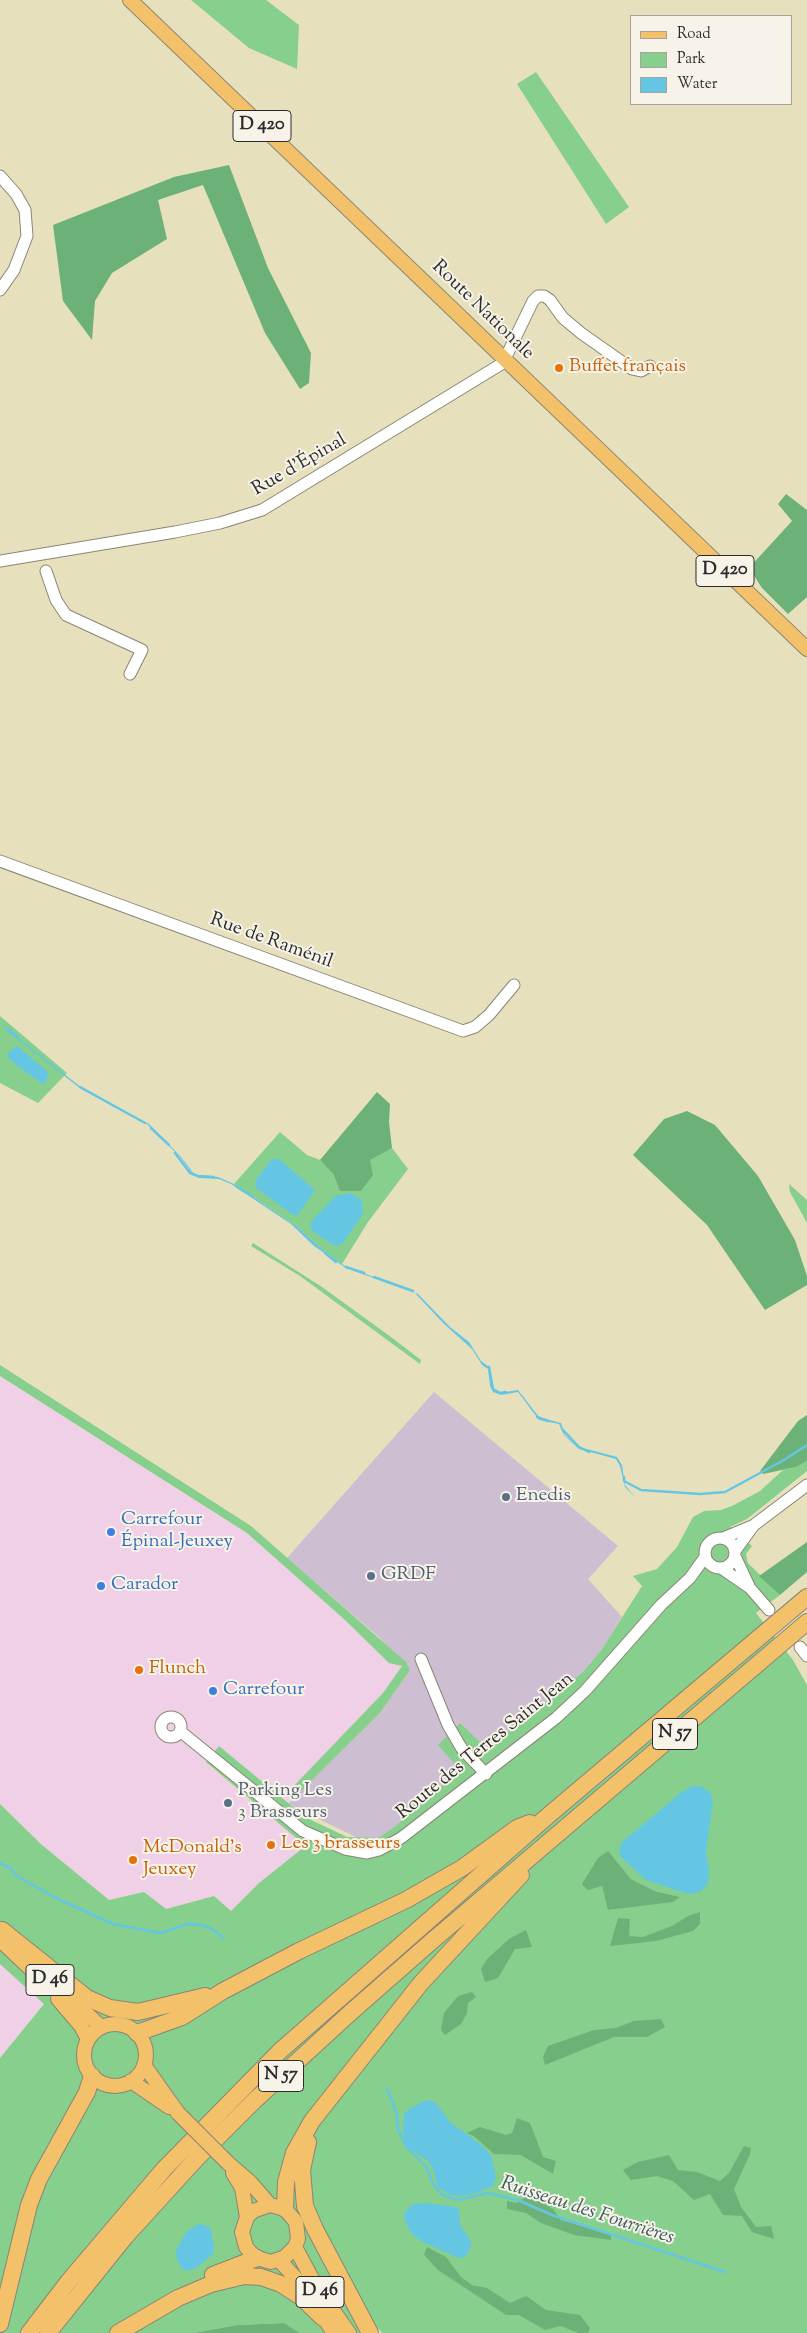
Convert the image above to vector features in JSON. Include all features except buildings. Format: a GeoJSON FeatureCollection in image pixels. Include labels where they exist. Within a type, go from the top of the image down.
{"type":"FeatureCollection","features":[{"type":"Feature","properties":{"kind":"highway","name":"N 57"},"geometry":{"type":"LineString","coordinates":[[29,2333],[109,2232],[164,2169],[235,2095],[354,1984],[550,1814],[807,1597]]}},
{"type":"Feature","properties":{"kind":"highway","name":"N 57"},"geometry":{"type":"LineString","coordinates":[[48,2333],[125,2237],[197,2158],[255,2100],[350,2013],[807,1622]]}},
{"type":"Feature","properties":{"kind":"highway"},"geometry":{"type":"LineString","coordinates":[[137,2033],[182,2017],[224,1991],[298,1951],[406,1900],[462,1868],[517,1828],[550,1814]]}},
{"type":"Feature","properties":{"kind":"highway"},"geometry":{"type":"LineString","coordinates":[[278,2207],[294,2153],[312,2120],[421,1983],[512,1887],[543,1847]]}},
{"type":"Feature","properties":{"kind":"highway"},"geometry":{"type":"LineString","coordinates":[[1,1933],[87,1998],[110,2008],[138,2012],[173,2005],[224,1991]]}},
{"type":"Feature","properties":{"kind":"highway"},"geometry":{"type":"LineString","coordinates":[[0,2324],[29,2205],[39,2179],[87,2092],[92,2076]]}},
{"type":"Feature","properties":{"kind":"highway"},"geometry":{"type":"LineString","coordinates":[[328,2102],[316,2124],[304,2159],[302,2186],[305,2206],[319,2237],[370,2333]]}},
{"type":"Feature","properties":{"kind":"highway"},"geometry":{"type":"LineString","coordinates":[[118,2333],[178,2298],[197,2283],[226,2268],[257,2258]]}},
{"type":"Feature","properties":{"kind":"highway"},"geometry":{"type":"LineString","coordinates":[[178,2298],[230,2278],[261,2277],[288,2288],[301,2297],[323,2318]]}},
{"type":"Feature","properties":{"kind":"main road","name":"Route Nationale"},"geometry":{"type":"LineString","coordinates":[[130,0],[807,649]]}},
{"type":"Feature","properties":{"kind":"main road","name":"D 46"},"geometry":{"type":"LineString","coordinates":[[1,1933],[101,2026]]}},
{"type":"Feature","properties":{"kind":"main road","name":"D 46"},"geometry":{"type":"LineString","coordinates":[[1,1933],[82,2026],[88,2039]]}},
{"type":"Feature","properties":{"kind":"main road"},"geometry":{"type":"LineString","coordinates":[[144,2065],[131,2081],[115,2086],[99,2081],[92,2076],[86,2067],[84,2056],[88,2039],[101,2026],[120,2024],[137,2033],[144,2048],[144,2065],[178,2113],[228,2163],[296,2222],[298,2239],[295,2247],[279,2260],[264,2261],[257,2258],[246,2247],[243,2240],[244,2224],[247,2217],[261,2206],[278,2207]]}},
{"type":"Feature","properties":{"kind":"main road"},"geometry":{"type":"LineString","coordinates":[[131,2081],[178,2113]]}},
{"type":"Feature","properties":{"kind":"main road"},"geometry":{"type":"LineString","coordinates":[[228,2163],[242,2188],[247,2217]]}},
{"type":"Feature","properties":{"kind":"main road","name":"D 46"},"geometry":{"type":"LineString","coordinates":[[295,2247],[316,2286],[349,2333]]}},
{"type":"Feature","properties":{"kind":"main road","name":"D 46"},"geometry":{"type":"LineString","coordinates":[[279,2260],[302,2285],[334,2333]]}},
{"type":"Feature","properties":{"kind":"street"},"geometry":{"type":"LineString","coordinates":[[0,176],[16,194],[25,210],[27,236],[14,270],[0,290]]}},
{"type":"Feature","properties":{"kind":"street"},"geometry":{"type":"LineString","coordinates":[[505,359],[506,353],[533,301],[538,296],[544,296],[563,318],[632,370],[640,371],[650,366]]}},
{"type":"Feature","properties":{"kind":"street","name":"Rue d’Épinal"},"geometry":{"type":"LineString","coordinates":[[0,561],[47,555],[220,523],[262,510],[502,363],[505,359]]}},
{"type":"Feature","properties":{"kind":"street"},"geometry":{"type":"LineString","coordinates":[[47,555],[46,571],[56,600],[66,615],[142,650],[130,674]]}},
{"type":"Feature","properties":{"kind":"street"},"geometry":{"type":"LineString","coordinates":[[31,557],[46,571]]}},
{"type":"Feature","properties":{"kind":"street","name":"Rue de Raménil"},"geometry":{"type":"LineString","coordinates":[[0,861],[463,1031],[475,1027],[490,1015],[514,985]]}},
{"type":"Feature","properties":{"kind":"street"},"geometry":{"type":"LineString","coordinates":[[723,1538],[754,1526],[807,1485]]}},
{"type":"Feature","properties":{"kind":"street"},"geometry":{"type":"LineString","coordinates":[[715,1569],[730,1564],[735,1553],[754,1526]]}},
{"type":"Feature","properties":{"kind":"street"},"geometry":{"type":"LineString","coordinates":[[750,1588],[715,1569],[705,1557],[708,1542],[718,1537],[732,1543],[750,1588],[769,1610]]}},
{"type":"Feature","properties":{"kind":"street","name":"Route des Terres Saint Jean"},"geometry":{"type":"LineString","coordinates":[[180,1731],[303,1831],[327,1843],[367,1853],[391,1845],[486,1774],[556,1718],[585,1691],[661,1605],[690,1578],[705,1557]]}},
{"type":"Feature","properties":{"kind":"street","name":"Route des Terres Saint Jean"},"geometry":{"type":"LineString","coordinates":[[690,1578],[715,1569]]}},
{"type":"Feature","properties":{"kind":"street"},"geometry":{"type":"LineString","coordinates":[[421,1659],[448,1725],[462,1749],[486,1774]]}},
{"type":"Feature","properties":{"kind":"shaded area"},"geometry":{"type":"Polygon","coordinates":[[[0,1376],[247,1533],[345,1620],[389,1663],[402,1666],[383,1693],[290,1791],[294,1798],[288,1804],[219,1747],[206,1763],[295,1837],[309,1844],[259,1883],[231,1911],[214,1896],[166,1909],[144,1892],[109,1900],[42,1845],[0,1804],[0,1376]]]}},
{"type":"Feature","properties":{"kind":"shaded area"},"geometry":{"type":"Polygon","coordinates":[[[434,1392],[618,1546],[588,1579],[622,1617],[602,1649],[583,1672],[461,1770],[394,1827],[378,1838],[364,1841],[288,1804],[380,1713],[410,1670],[380,1638],[287,1558],[434,1392]]]}},
{"type":"Feature","properties":{"kind":"shaded area"},"geometry":{"type":"Polygon","coordinates":[[[0,1964],[44,2004],[0,2058],[0,1964]]]}},
{"type":"Feature","properties":{"kind":"green space"},"geometry":{"type":"Polygon","coordinates":[[[191,0],[266,0],[299,25],[297,69],[249,48],[191,0]]]}},
{"type":"Feature","properties":{"kind":"green space"},"geometry":{"type":"Polygon","coordinates":[[[536,72],[629,207],[606,224],[517,84],[536,72]]]}},
{"type":"Feature","properties":{"kind":"green space"},"geometry":{"type":"Polygon","coordinates":[[[229,165],[268,268],[311,353],[309,383],[300,389],[265,333],[203,185],[158,200],[167,239],[112,273],[95,301],[92,340],[63,301],[53,225],[174,177],[229,165]]]}},
{"type":"Feature","properties":{"kind":"green space"},"geometry":{"type":"Polygon","coordinates":[[[786,494],[807,510],[807,597],[788,614],[762,588],[749,568],[792,521],[778,504],[786,494]]]}},
{"type":"Feature","properties":{"kind":"green space"},"geometry":{"type":"Polygon","coordinates":[[[0,1016],[67,1073],[38,1103],[0,1083],[0,1016]]]}},
{"type":"Feature","properties":{"kind":"green space"},"geometry":{"type":"Polygon","coordinates":[[[377,1092],[390,1104],[389,1122],[392,1148],[370,1160],[373,1175],[361,1191],[340,1191],[334,1175],[320,1160],[377,1092]]]}},
{"type":"Feature","properties":{"kind":"green space"},"geometry":{"type":"Polygon","coordinates":[[[687,1111],[715,1125],[758,1176],[795,1240],[807,1276],[807,1285],[765,1310],[707,1225],[633,1155],[664,1119],[687,1111]]]}},
{"type":"Feature","properties":{"kind":"green space"},"geometry":{"type":"Polygon","coordinates":[[[280,1132],[307,1155],[320,1160],[334,1175],[392,1148],[408,1169],[368,1222],[342,1264],[319,1247],[299,1228],[234,1184],[280,1132]]]}},
{"type":"Feature","properties":{"kind":"green space"},"geometry":{"type":"Polygon","coordinates":[[[789,1184],[807,1200],[807,1223],[790,1192],[789,1184]]]}},
{"type":"Feature","properties":{"kind":"green space"},"geometry":{"type":"Polygon","coordinates":[[[253,1243],[322,1287],[421,1360],[420,1364],[300,1276],[251,1246],[253,1243]]]}},
{"type":"Feature","properties":{"kind":"green space"},"geometry":{"type":"Polygon","coordinates":[[[0,1365],[251,1526],[406,1662],[410,1670],[380,1713],[294,1798],[289,1791],[383,1693],[402,1666],[389,1663],[345,1620],[247,1533],[0,1376],[0,1365]]]}},
{"type":"Feature","properties":{"kind":"green space"},"geometry":{"type":"Polygon","coordinates":[[[807,1415],[807,1461],[796,1467],[763,1474],[760,1471],[798,1421],[807,1415]]]}},
{"type":"Feature","properties":{"kind":"green space"},"geometry":{"type":"Polygon","coordinates":[[[807,1461],[807,1471],[747,1519],[730,1527],[752,1546],[746,1554],[748,1563],[780,1595],[756,1613],[793,1660],[807,1685],[807,2333],[382,2333],[379,2329],[369,2333],[300,2333],[284,2323],[237,2325],[193,2333],[0,2333],[0,2058],[44,2004],[0,1964],[0,1804],[42,1845],[109,1900],[144,1892],[166,1909],[214,1896],[231,1911],[259,1883],[308,1844],[295,1837],[206,1762],[219,1746],[305,1817],[347,1837],[378,1838],[394,1827],[460,1770],[438,1745],[460,1723],[487,1749],[583,1672],[602,1649],[642,1586],[633,1576],[657,1569],[677,1547],[693,1517],[704,1511],[721,1510],[732,1506],[760,1491],[783,1470],[796,1467],[807,1461]],[[608,1852],[602,1886],[609,1910],[679,1897],[655,1891],[631,1879],[608,1852]]]}},
{"type":"Feature","properties":{"kind":"green space"},"geometry":{"type":"Polygon","coordinates":[[[807,1542],[807,1572],[780,1595],[759,1576],[807,1542]]]}},
{"type":"Feature","properties":{"kind":"green space"},"geometry":{"type":"Polygon","coordinates":[[[608,1851],[631,1879],[655,1891],[680,1897],[673,1902],[608,1910],[602,1886],[588,1890],[582,1884],[598,1858],[608,1851]]]}},
{"type":"Feature","properties":{"kind":"green space"},"geometry":{"type":"Polygon","coordinates":[[[700,1912],[700,1924],[693,1931],[656,1941],[610,1946],[618,1918],[630,1919],[629,1936],[643,1937],[672,1926],[688,1916],[700,1912]]]}},
{"type":"Feature","properties":{"kind":"green space"},"geometry":{"type":"Polygon","coordinates":[[[526,1930],[532,1947],[515,1949],[498,1978],[485,1982],[481,1969],[487,1959],[509,1939],[526,1930]]]}},
{"type":"Feature","properties":{"kind":"green space"},"geometry":{"type":"Polygon","coordinates":[[[472,1992],[476,1997],[468,2003],[467,2013],[461,2024],[445,2035],[441,2030],[444,2013],[458,1996],[472,1992]]]}},
{"type":"Feature","properties":{"kind":"green space"},"geometry":{"type":"Polygon","coordinates":[[[661,2019],[665,2027],[647,2037],[614,2037],[545,2065],[543,2057],[548,2046],[594,2030],[616,2028],[634,2021],[661,2019]]]}},
{"type":"Feature","properties":{"kind":"green space"},"geometry":{"type":"Polygon","coordinates":[[[517,2118],[530,2123],[543,2157],[556,2161],[553,2174],[521,2155],[494,2154],[475,2137],[467,2133],[480,2127],[506,2135],[512,2133],[517,2118]]]}},
{"type":"Feature","properties":{"kind":"green space"},"geometry":{"type":"Polygon","coordinates":[[[744,2146],[751,2148],[750,2154],[734,2189],[741,2207],[756,2227],[771,2226],[774,2239],[752,2232],[742,2216],[723,2215],[710,2194],[694,2200],[673,2181],[657,2176],[631,2180],[623,2170],[638,2162],[669,2155],[678,2170],[697,2172],[720,2181],[729,2173],[744,2146]]]}},
{"type":"Feature","properties":{"kind":"green space"},"geometry":{"type":"Polygon","coordinates":[[[528,2195],[553,2209],[561,2220],[611,2235],[611,2240],[574,2235],[541,2223],[526,2213],[507,2209],[507,2201],[517,2203],[528,2195]]]}},
{"type":"Feature","properties":{"kind":"green space"},"geometry":{"type":"Polygon","coordinates":[[[427,2247],[446,2257],[461,2277],[472,2285],[487,2288],[510,2303],[526,2296],[546,2310],[580,2315],[590,2328],[588,2333],[578,2333],[561,2326],[545,2330],[519,2315],[506,2315],[438,2270],[424,2255],[427,2247]]]}},
{"type":"Feature","properties":{"kind":"green space"},"geometry":{"type":"Polygon","coordinates":[[[284,2323],[300,2333],[193,2333],[237,2325],[284,2323]]]}},
{"type":"Feature","properties":{"kind":"water"},"geometry":{"type":"Polygon","coordinates":[[[0,1019],[8,1030],[82,1088],[149,1124],[182,1158],[194,1174],[218,1177],[234,1184],[299,1228],[319,1247],[345,1266],[418,1294],[450,1327],[469,1342],[481,1361],[489,1367],[492,1386],[495,1391],[500,1393],[518,1390],[539,1417],[561,1423],[565,1435],[579,1447],[617,1457],[622,1465],[625,1485],[635,1497],[625,1487],[620,1466],[616,1459],[579,1449],[564,1435],[559,1424],[539,1420],[518,1392],[501,1395],[493,1392],[490,1386],[488,1369],[482,1365],[472,1349],[443,1323],[415,1293],[346,1268],[314,1246],[291,1224],[231,1184],[219,1179],[199,1178],[193,1175],[181,1158],[147,1124],[81,1089],[7,1031],[0,1019]]]}},
{"type":"Feature","properties":{"kind":"water"},"geometry":{"type":"Polygon","coordinates":[[[17,1046],[49,1073],[44,1085],[8,1057],[8,1053],[17,1046]]]}},
{"type":"Feature","properties":{"kind":"water"},"geometry":{"type":"Polygon","coordinates":[[[278,1158],[315,1190],[298,1215],[293,1215],[255,1187],[256,1180],[271,1160],[278,1158]]]}},
{"type":"Feature","properties":{"kind":"water"},"geometry":{"type":"Polygon","coordinates":[[[351,1193],[362,1201],[363,1214],[342,1244],[335,1246],[312,1231],[310,1223],[335,1196],[351,1193]]]}},
{"type":"Feature","properties":{"kind":"water"},"geometry":{"type":"Polygon","coordinates":[[[693,1786],[702,1787],[710,1792],[713,1801],[706,1852],[709,1870],[708,1884],[700,1892],[688,1894],[646,1880],[621,1857],[619,1850],[622,1842],[683,1791],[693,1786]]]}},
{"type":"Feature","properties":{"kind":"water"},"geometry":{"type":"Polygon","coordinates":[[[426,2100],[435,2102],[450,2122],[480,2144],[491,2155],[496,2177],[493,2186],[476,2193],[461,2196],[451,2195],[438,2187],[433,2169],[427,2160],[406,2146],[403,2133],[404,2114],[409,2109],[426,2100]]]}},
{"type":"Feature","properties":{"kind":"water"},"geometry":{"type":"Polygon","coordinates":[[[426,2203],[456,2207],[459,2210],[460,2225],[471,2241],[471,2246],[466,2256],[462,2258],[456,2257],[421,2241],[412,2234],[405,2221],[404,2213],[413,2204],[426,2203]]]}},
{"type":"Feature","properties":{"kind":"water"},"geometry":{"type":"Polygon","coordinates":[[[199,2224],[210,2227],[214,2246],[213,2254],[196,2268],[187,2271],[182,2269],[177,2260],[176,2250],[187,2231],[199,2224]]]}},
{"type":"Feature","properties":{"kind":"waterway"},"geometry":{"type":"LineString","coordinates":[[8,1029],[17,1036]]}},
{"type":"Feature","properties":{"kind":"waterway"},"geometry":{"type":"LineString","coordinates":[[80,1087],[145,1123]]}},
{"type":"Feature","properties":{"kind":"waterway"},"geometry":{"type":"LineString","coordinates":[[151,1128],[169,1145]]}},
{"type":"Feature","properties":{"kind":"waterway"},"geometry":{"type":"LineString","coordinates":[[175,1153],[190,1173],[198,1176],[214,1177]]}},
{"type":"Feature","properties":{"kind":"waterway"},"geometry":{"type":"LineString","coordinates":[[237,1187],[252,1196]]}},
{"type":"Feature","properties":{"kind":"waterway"},"geometry":{"type":"LineString","coordinates":[[325,1253],[336,1262]]}},
{"type":"Feature","properties":{"kind":"waterway"},"geometry":{"type":"LineString","coordinates":[[346,1267],[364,1273]]}},
{"type":"Feature","properties":{"kind":"waterway"},"geometry":{"type":"LineString","coordinates":[[374,1277],[413,1291]]}},
{"type":"Feature","properties":{"kind":"waterway"},"geometry":{"type":"LineString","coordinates":[[489,1367],[493,1389],[500,1393],[506,1392]]}},
{"type":"Feature","properties":{"kind":"waterway"},"geometry":{"type":"LineString","coordinates":[[537,1417],[548,1421]]}},
{"type":"Feature","properties":{"kind":"waterway"},"geometry":{"type":"LineString","coordinates":[[563,1430],[579,1447],[589,1452]]}},
{"type":"Feature","properties":{"kind":"waterway"},"geometry":{"type":"LineString","coordinates":[[624,1477],[624,1481],[641,1490],[700,1494],[725,1492],[784,1460],[807,1445]]}},
{"type":"Feature","properties":{"kind":"waterway","name":"Ruisseau des Fourrières"},"geometry":{"type":"LineString","coordinates":[[0,1863],[10,1868],[17,1876],[58,1899],[113,1924],[160,1933],[188,1924],[202,1925],[212,1929],[224,1938]]}},
{"type":"Feature","properties":{"kind":"waterway","name":"Ruisseau des Fourrières"},"geometry":{"type":"LineString","coordinates":[[387,2088],[397,2115],[398,2130],[406,2146],[427,2168],[432,2182],[441,2194],[457,2200],[488,2193],[518,2200],[552,2215],[725,2272]]}},
{"type":"Feature","properties":{"kind":"place","name":"Buffet français"},"geometry":{"type":"Point","coordinates":[559,368]}},
{"type":"Feature","properties":{"kind":"place","name":"Enedis"},"geometry":{"type":"Point","coordinates":[506,1497]}},
{"type":"Feature","properties":{"kind":"place","name":"Carrefour Épinal-Jeuxey"},"geometry":{"type":"Point","coordinates":[111,1532]}},
{"type":"Feature","properties":{"kind":"place","name":"GRDF"},"geometry":{"type":"Point","coordinates":[371,1576]}},
{"type":"Feature","properties":{"kind":"place","name":"Carador"},"geometry":{"type":"Point","coordinates":[101,1586]}},
{"type":"Feature","properties":{"kind":"place","name":"Flunch"},"geometry":{"type":"Point","coordinates":[139,1670]}},
{"type":"Feature","properties":{"kind":"place","name":"Carrefour"},"geometry":{"type":"Point","coordinates":[213,1691]}},
{"type":"Feature","properties":{"kind":"place","name":"Parking Les 3 Brasseurs"},"geometry":{"type":"Point","coordinates":[228,1803]}},
{"type":"Feature","properties":{"kind":"place","name":"Les 3 brasseurs"},"geometry":{"type":"Point","coordinates":[271,1845]}},
{"type":"Feature","properties":{"kind":"place","name":"McDonald's Jeuxey"},"geometry":{"type":"Point","coordinates":[133,1860]}}]}
